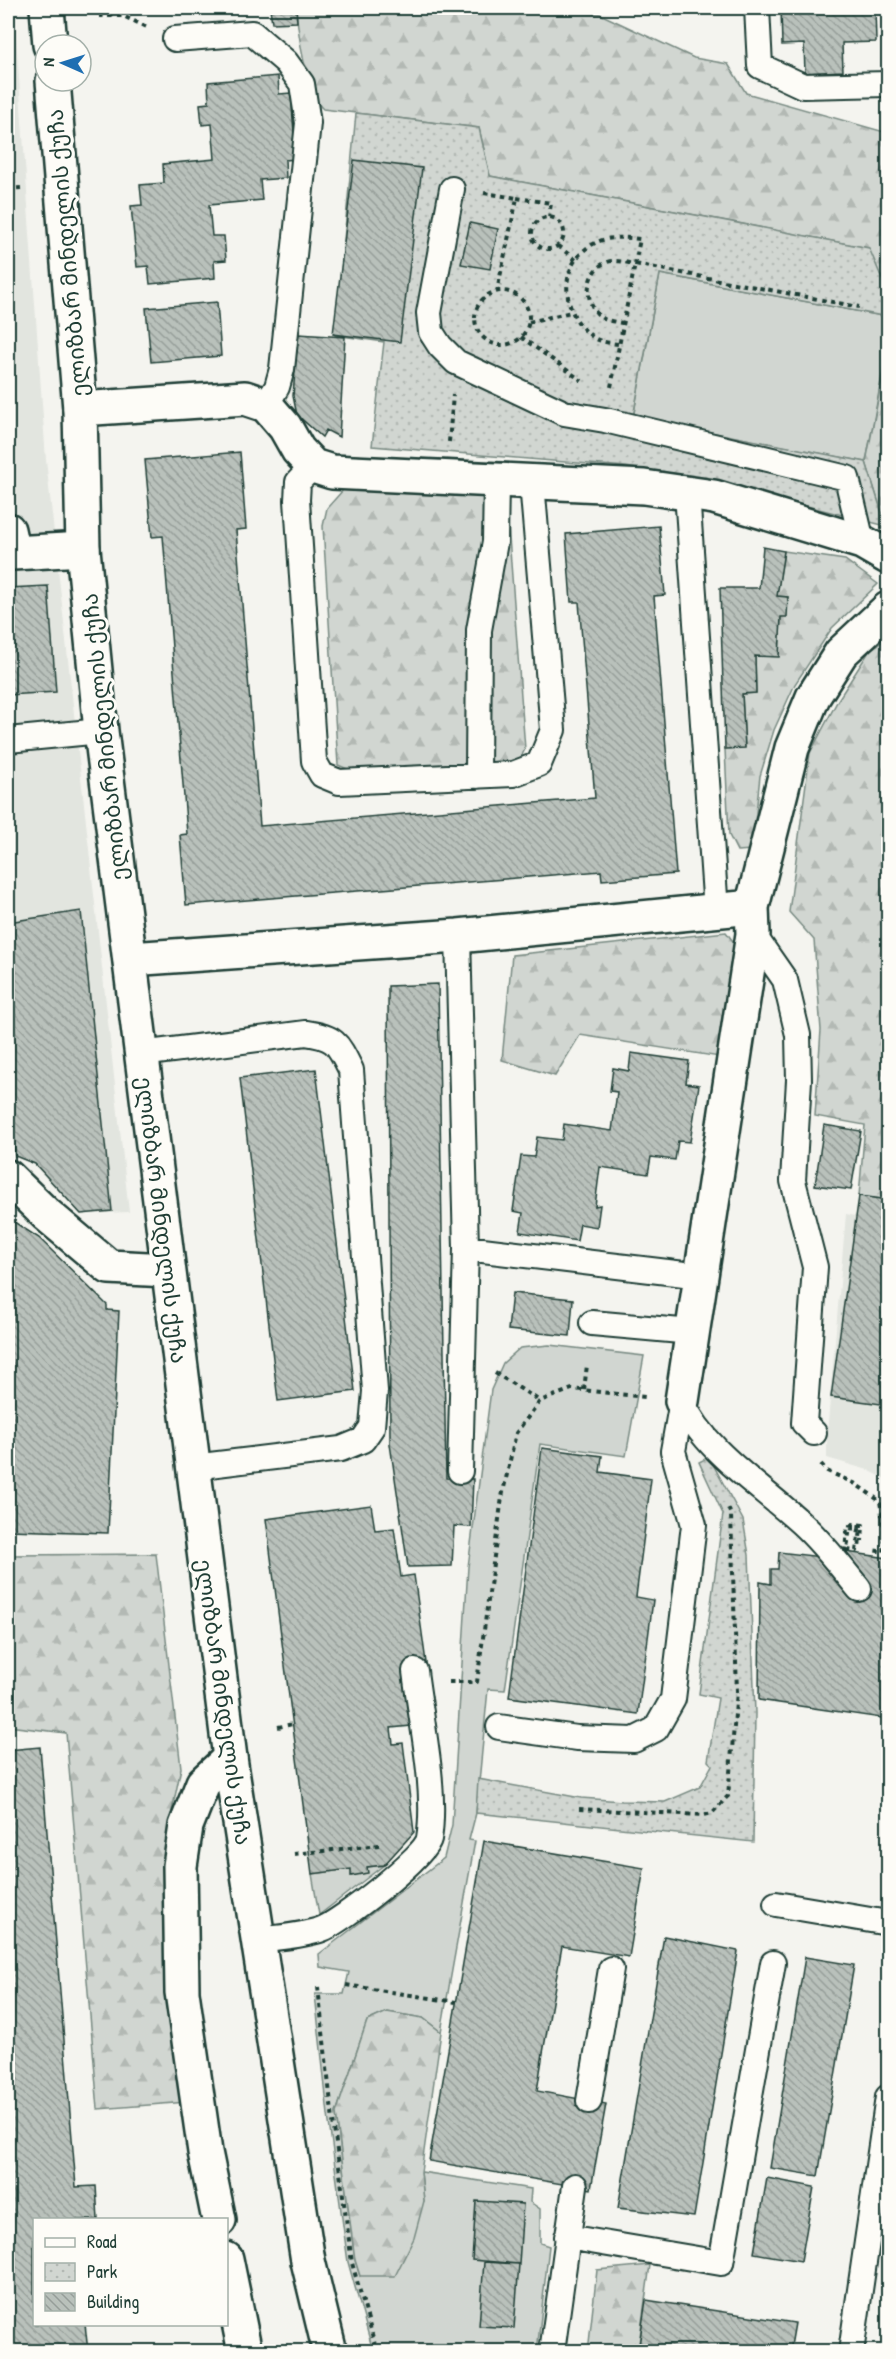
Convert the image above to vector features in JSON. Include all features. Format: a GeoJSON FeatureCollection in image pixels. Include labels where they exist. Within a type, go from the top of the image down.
{"type":"FeatureCollection","features":[{"type":"Feature","properties":{"kind":"street"},"geometry":{"type":"LineString","coordinates":[[47,8],[49,33]]}},
{"type":"Feature","properties":{"kind":"street","name":"ელიზბარ მინდელის ქუჩა"},"geometry":{"type":"LineString","coordinates":[[54,93],[80,410],[83,549],[101,730],[230,1758],[308,2261],[330,2352]]}},
{"type":"Feature","properties":{"kind":"street"},"geometry":{"type":"LineString","coordinates":[[80,410],[245,398],[266,405],[285,427],[298,450],[313,466],[332,472],[496,482],[644,487],[714,496],[875,550]]}},
{"type":"Feature","properties":{"kind":"street"},"geometry":{"type":"LineString","coordinates":[[9,545],[83,549]]}},
{"type":"Feature","properties":{"kind":"street"},"geometry":{"type":"LineString","coordinates":[[682,1401],[753,921],[792,748],[813,697],[841,653],[888,609]]}},
{"type":"Feature","properties":{"kind":"street"},"geometry":{"type":"LineString","coordinates":[[130,959],[459,936],[716,911],[753,921]]}},
{"type":"Feature","properties":{"kind":"street"},"geometry":{"type":"LineString","coordinates":[[8,1177],[46,1214],[110,1267],[167,1270]]}},
{"type":"Feature","properties":{"kind":"street"},"geometry":{"type":"LineString","coordinates":[[219,2218],[205,2152],[182,1992],[180,1866],[186,1826],[203,1783],[230,1758]]}},
{"type":"Feature","properties":{"kind":"street"},"geometry":{"type":"LineString","coordinates":[[228,2269],[245,2352]]}},
{"type":"Feature","properties":{"kind":"lane"},"geometry":{"type":"LineString","coordinates":[[757,8],[760,66],[803,86],[888,84]]}},
{"type":"Feature","properties":{"kind":"lane"},"geometry":{"type":"LineString","coordinates":[[175,39],[252,33],[286,62],[302,84],[308,123],[282,369],[277,387],[266,405]]}},
{"type":"Feature","properties":{"kind":"lane"},"geometry":{"type":"LineString","coordinates":[[452,189],[429,313],[431,332],[440,346],[456,362],[564,413],[607,410],[847,478],[875,550]]}},
{"type":"Feature","properties":{"kind":"lane"},"geometry":{"type":"LineString","coordinates":[[313,466],[298,482],[297,500],[314,761],[322,775],[339,782],[513,774],[539,764],[553,730],[532,483]]}},
{"type":"Feature","properties":{"kind":"lane"},"geometry":{"type":"LineString","coordinates":[[478,776],[479,630],[495,542],[496,482]]}},
{"type":"Feature","properties":{"kind":"lane"},"geometry":{"type":"LineString","coordinates":[[687,493],[716,911]]}},
{"type":"Feature","properties":{"kind":"lane"},"geometry":{"type":"LineString","coordinates":[[8,740],[101,730]]}},
{"type":"Feature","properties":{"kind":"lane"},"geometry":{"type":"LineString","coordinates":[[753,921],[785,980],[798,1035],[799,1080],[793,1181],[815,1267],[804,1423],[814,1433]]}},
{"type":"Feature","properties":{"kind":"lane"},"geometry":{"type":"LineString","coordinates":[[459,936],[466,1248],[460,1471]]}},
{"type":"Feature","properties":{"kind":"lane"},"geometry":{"type":"LineString","coordinates":[[141,1054],[306,1033],[325,1035],[340,1047],[351,1070],[375,1391],[372,1426],[363,1440],[341,1449],[193,1467]]}},
{"type":"Feature","properties":{"kind":"lane"},"geometry":{"type":"LineString","coordinates":[[466,1248],[701,1276]]}},
{"type":"Feature","properties":{"kind":"lane"},"geometry":{"type":"LineString","coordinates":[[592,1323],[692,1332]]}},
{"type":"Feature","properties":{"kind":"lane"},"geometry":{"type":"LineString","coordinates":[[682,1401],[690,1420],[712,1443],[801,1523],[860,1589]]}},
{"type":"Feature","properties":{"kind":"lane"},"geometry":{"type":"LineString","coordinates":[[499,1727],[577,1738],[634,1740],[656,1729],[673,1699],[694,1525],[673,1451],[682,1401]]}},
{"type":"Feature","properties":{"kind":"lane"},"geometry":{"type":"LineString","coordinates":[[259,1940],[324,1929],[394,1878],[415,1860],[429,1842],[429,1787],[415,1671]]}},
{"type":"Feature","properties":{"kind":"lane"},"geometry":{"type":"LineString","coordinates":[[776,1904],[888,1923]]}},
{"type":"Feature","properties":{"kind":"lane"},"geometry":{"type":"LineString","coordinates":[[567,2237],[721,2263],[773,1963]]}},
{"type":"Feature","properties":{"kind":"lane"},"geometry":{"type":"LineString","coordinates":[[589,2101],[612,1969]]}},
{"type":"Feature","properties":{"kind":"lane"},"geometry":{"type":"LineString","coordinates":[[851,2352],[888,2097]]}},
{"type":"Feature","properties":{"kind":"lane"},"geometry":{"type":"LineString","coordinates":[[552,2352],[574,2186]]}},
{"type":"Feature","properties":{"kind":"path"},"geometry":{"type":"LineString","coordinates":[[99,16],[123,16],[175,39]]}},
{"type":"Feature","properties":{"kind":"path"},"geometry":{"type":"LineString","coordinates":[[8,189],[21,188]]}},
{"type":"Feature","properties":{"kind":"path"},"geometry":{"type":"LineString","coordinates":[[452,189],[551,203],[549,217]]}},
{"type":"Feature","properties":{"kind":"path"},"geometry":{"type":"LineString","coordinates":[[497,291],[517,198]]}},
{"type":"Feature","properties":{"kind":"path"},"geometry":{"type":"LineString","coordinates":[[558,246],[564,237],[563,226],[560,221],[549,217],[544,218],[532,229],[533,239],[544,248],[558,246],[576,260]]}},
{"type":"Feature","properties":{"kind":"path"},"geometry":{"type":"LineString","coordinates":[[607,410],[640,239],[622,237],[603,240],[590,246],[576,260],[568,276],[566,294],[571,312],[582,327],[597,340],[618,344]]}},
{"type":"Feature","properties":{"kind":"path"},"geometry":{"type":"LineString","coordinates":[[622,323],[604,319],[594,309],[588,296],[589,282],[595,270],[608,262],[620,261],[859,307]]}},
{"type":"Feature","properties":{"kind":"path"},"geometry":{"type":"LineString","coordinates":[[497,291],[514,294],[521,298],[529,314],[529,322],[521,337],[514,343],[505,346],[487,342],[480,335],[476,326],[477,308],[482,300],[497,291]]}},
{"type":"Feature","properties":{"kind":"path"},"geometry":{"type":"LineString","coordinates":[[529,322],[571,312]]}},
{"type":"Feature","properties":{"kind":"path"},"geometry":{"type":"LineString","coordinates":[[521,337],[607,410]]}},
{"type":"Feature","properties":{"kind":"path"},"geometry":{"type":"LineString","coordinates":[[584,1390],[587,1365]]}},
{"type":"Feature","properties":{"kind":"path"},"geometry":{"type":"LineString","coordinates":[[464,1367],[498,1373],[540,1401]]}},
{"type":"Feature","properties":{"kind":"path"},"geometry":{"type":"LineString","coordinates":[[460,1681],[477,1682],[502,1497],[516,1433],[540,1401],[572,1389],[682,1401]]}},
{"type":"Feature","properties":{"kind":"path"},"geometry":{"type":"LineString","coordinates":[[814,1433],[814,1456],[827,1471],[854,1483],[880,1501],[885,1535],[884,1552],[860,1549],[861,1527],[850,1526],[849,1534],[847,1550],[856,1551],[859,1529],[853,1529],[846,1528],[845,1552]]}},
{"type":"Feature","properties":{"kind":"path"},"geometry":{"type":"LineString","coordinates":[[278,1726],[293,1724]]}},
{"type":"Feature","properties":{"kind":"path"},"geometry":{"type":"LineString","coordinates":[[294,1854],[383,1844]]}},
{"type":"Feature","properties":{"kind":"path"},"geometry":{"type":"LineString","coordinates":[[346,1985],[456,2002]]}},
{"type":"Feature","properties":{"kind":"path"},"geometry":{"type":"LineString","coordinates":[[318,1987],[352,2263],[377,2352]]}},
{"type":"Feature","properties":{"kind":"shaded area"},"geometry":{"type":"Polygon","coordinates":[[[8,8],[14,8],[46,460],[129,1212],[81,1214],[35,1164],[15,1156],[8,1149],[8,8]]]}},
{"type":"Feature","properties":{"kind":"shaded area"},"geometry":{"type":"Polygon","coordinates":[[[888,1155],[888,1480],[868,1470],[827,1458],[827,1434],[846,1214],[855,1216],[859,1196],[884,1199],[888,1155]]]}},
{"type":"Feature","properties":{"kind":"green space"},"geometry":{"type":"Polygon","coordinates":[[[296,8],[533,8],[600,14],[694,58],[728,64],[746,93],[888,133],[888,293],[868,248],[490,176],[479,128],[323,109],[317,101],[308,77],[296,8]]]}},
{"type":"Feature","properties":{"kind":"green space"},"geometry":{"type":"Polygon","coordinates":[[[356,113],[479,128],[490,176],[869,248],[888,293],[888,317],[660,274],[633,417],[866,462],[886,526],[716,483],[626,467],[372,446],[384,342],[335,335],[356,113]]]}},
{"type":"Feature","properties":{"kind":"green space"},"geometry":{"type":"Polygon","coordinates":[[[660,274],[888,317],[888,343],[866,462],[633,418],[660,274]]]}},
{"type":"Feature","properties":{"kind":"green space"},"geometry":{"type":"Polygon","coordinates":[[[888,362],[888,527],[866,462],[885,363],[888,362]]]}},
{"type":"Feature","properties":{"kind":"green space"},"geometry":{"type":"Polygon","coordinates":[[[344,489],[506,497],[525,749],[520,759],[350,770],[338,765],[323,526],[327,508],[344,489]]]}},
{"type":"Feature","properties":{"kind":"green space"},"geometry":{"type":"Polygon","coordinates":[[[784,551],[845,560],[878,584],[832,628],[795,684],[774,730],[760,776],[752,850],[737,851],[729,835],[725,749],[745,747],[742,694],[756,693],[755,656],[779,656],[781,617],[788,597],[777,596],[784,551]]]}},
{"type":"Feature","properties":{"kind":"green space"},"geometry":{"type":"Polygon","coordinates":[[[888,638],[888,1155],[884,1199],[859,1196],[865,1125],[815,1116],[821,1030],[814,940],[789,912],[810,753],[838,700],[870,650],[888,638]]]}},
{"type":"Feature","properties":{"kind":"green space"},"geometry":{"type":"Polygon","coordinates":[[[726,932],[742,953],[726,1058],[580,1035],[555,1076],[502,1060],[512,955],[726,932]]]}},
{"type":"Feature","properties":{"kind":"green space"},"geometry":{"type":"Polygon","coordinates":[[[549,1345],[644,1356],[626,1456],[540,1444],[505,1690],[488,1689],[476,1813],[469,1840],[475,1841],[441,2032],[423,2018],[387,2012],[367,2021],[336,2113],[355,2260],[360,2276],[424,2201],[421,2172],[531,2189],[530,2202],[540,2209],[540,2243],[549,2246],[537,2351],[373,2351],[348,2262],[328,2115],[315,1994],[344,1994],[349,1972],[320,1967],[319,1954],[444,1858],[452,1825],[468,1567],[491,1390],[503,1363],[520,1348],[549,1345]]]}},
{"type":"Feature","properties":{"kind":"green space"},"geometry":{"type":"Polygon","coordinates":[[[709,1457],[743,1520],[749,1555],[755,1713],[753,1842],[476,1813],[478,1779],[581,1798],[622,1801],[665,1802],[700,1787],[712,1765],[708,1761],[718,1698],[699,1694],[723,1514],[699,1462],[709,1457]]]}},
{"type":"Feature","properties":{"kind":"green space"},"geometry":{"type":"Polygon","coordinates":[[[156,1554],[181,1768],[165,1844],[187,2102],[98,2109],[66,1733],[8,1726],[8,1555],[156,1554]]]}},
{"type":"Feature","properties":{"kind":"green space"},"geometry":{"type":"Polygon","coordinates":[[[384,1865],[319,1915],[312,1874],[351,1869],[352,1875],[367,1873],[367,1867],[384,1865]]]}},
{"type":"Feature","properties":{"kind":"green space"},"geometry":{"type":"Polygon","coordinates":[[[387,2012],[423,2018],[441,2032],[421,2172],[424,2201],[414,2238],[395,2276],[360,2276],[355,2260],[336,2113],[367,2021],[387,2012]]]}},
{"type":"Feature","properties":{"kind":"green space"},"geometry":{"type":"Polygon","coordinates":[[[650,2265],[638,2351],[588,2352],[597,2270],[650,2265]]]}},
{"type":"Feature","properties":{"kind":"building"},"geometry":{"type":"Polygon","coordinates":[[[270,8],[296,8],[297,22],[272,23],[270,8]]]}},
{"type":"Feature","properties":{"kind":"building"},"geometry":{"type":"Polygon","coordinates":[[[781,8],[875,8],[876,42],[842,43],[843,71],[805,73],[804,44],[782,45],[781,8]]]}},
{"type":"Feature","properties":{"kind":"building"},"geometry":{"type":"Polygon","coordinates":[[[278,76],[279,94],[291,93],[296,159],[285,160],[286,178],[260,180],[262,200],[209,205],[212,236],[224,236],[226,260],[214,261],[215,278],[150,284],[148,266],[137,267],[131,206],[142,205],[140,185],[164,183],[163,164],[215,159],[212,124],[202,125],[200,104],[209,103],[208,82],[278,76]]]}},
{"type":"Feature","properties":{"kind":"building"},"geometry":{"type":"Polygon","coordinates":[[[354,160],[422,168],[400,342],[333,334],[354,160]]]}},
{"type":"Feature","properties":{"kind":"building"},"geometry":{"type":"Polygon","coordinates":[[[470,223],[498,229],[490,269],[461,264],[470,223]]]}},
{"type":"Feature","properties":{"kind":"building"},"geometry":{"type":"Polygon","coordinates":[[[217,302],[221,356],[151,362],[146,308],[217,302]]]}},
{"type":"Feature","properties":{"kind":"building"},"geometry":{"type":"Polygon","coordinates":[[[298,334],[345,337],[339,437],[326,430],[322,437],[297,415],[293,396],[298,334]]]}},
{"type":"Feature","properties":{"kind":"building"},"geometry":{"type":"Polygon","coordinates":[[[240,452],[246,529],[236,530],[260,826],[595,798],[579,602],[571,602],[566,534],[659,526],[665,595],[654,596],[676,874],[602,880],[601,871],[186,905],[180,835],[187,834],[163,536],[152,537],[145,460],[240,452]]]}},
{"type":"Feature","properties":{"kind":"building"},"geometry":{"type":"Polygon","coordinates":[[[763,547],[784,551],[777,596],[788,597],[787,617],[781,617],[779,657],[755,656],[756,693],[742,694],[745,748],[725,749],[720,588],[759,588],[763,547]]]}},
{"type":"Feature","properties":{"kind":"building"},"geometry":{"type":"Polygon","coordinates":[[[48,586],[56,692],[8,695],[8,588],[48,586]]]}},
{"type":"Feature","properties":{"kind":"building"},"geometry":{"type":"Polygon","coordinates":[[[81,911],[112,1211],[81,1214],[35,1164],[15,1156],[8,1086],[8,922],[81,911]]]}},
{"type":"Feature","properties":{"kind":"building"},"geometry":{"type":"Polygon","coordinates":[[[438,984],[446,1478],[473,1479],[471,1527],[454,1526],[452,1566],[408,1567],[390,1444],[388,986],[438,984]]]}},
{"type":"Feature","properties":{"kind":"building"},"geometry":{"type":"Polygon","coordinates":[[[631,1053],[689,1061],[686,1083],[699,1085],[690,1142],[678,1141],[675,1160],[651,1157],[648,1174],[600,1167],[595,1206],[600,1205],[597,1227],[580,1224],[577,1241],[520,1232],[523,1213],[513,1211],[521,1156],[534,1157],[537,1137],[562,1140],[564,1124],[612,1131],[617,1092],[610,1091],[613,1068],[629,1071],[631,1053]]]}},
{"type":"Feature","properties":{"kind":"building"},"geometry":{"type":"Polygon","coordinates":[[[316,1069],[355,1391],[278,1401],[240,1078],[316,1069]]]}},
{"type":"Feature","properties":{"kind":"building"},"geometry":{"type":"Polygon","coordinates":[[[824,1125],[861,1131],[851,1190],[815,1185],[824,1125]]]}},
{"type":"Feature","properties":{"kind":"building"},"geometry":{"type":"Polygon","coordinates":[[[859,1196],[888,1200],[888,1405],[831,1397],[859,1196]]]}},
{"type":"Feature","properties":{"kind":"building"},"geometry":{"type":"Polygon","coordinates":[[[8,1218],[39,1238],[107,1305],[107,1310],[119,1311],[108,1533],[8,1530],[8,1218]]]}},
{"type":"Feature","properties":{"kind":"building"},"geometry":{"type":"Polygon","coordinates":[[[512,1293],[573,1299],[570,1336],[508,1330],[512,1293]]]}},
{"type":"Feature","properties":{"kind":"building"},"geometry":{"type":"Polygon","coordinates":[[[542,1448],[602,1456],[600,1472],[651,1479],[636,1597],[653,1600],[638,1714],[509,1697],[542,1448]]]}},
{"type":"Feature","properties":{"kind":"building"},"geometry":{"type":"Polygon","coordinates":[[[371,1505],[375,1530],[394,1528],[401,1577],[414,1575],[427,1670],[411,1726],[391,1728],[393,1744],[403,1743],[414,1832],[384,1865],[367,1867],[368,1873],[351,1876],[351,1869],[312,1874],[266,1519],[371,1505]]]}},
{"type":"Feature","properties":{"kind":"building"},"geometry":{"type":"Polygon","coordinates":[[[839,1551],[888,1558],[888,1719],[759,1700],[760,1582],[771,1584],[771,1569],[778,1569],[779,1552],[838,1559],[839,1551]]]}},
{"type":"Feature","properties":{"kind":"building"},"geometry":{"type":"Polygon","coordinates":[[[40,1747],[76,2187],[96,2186],[98,2218],[33,2218],[33,2326],[85,2326],[88,2352],[8,2352],[8,1750],[40,1747]]]}},
{"type":"Feature","properties":{"kind":"building"},"geometry":{"type":"Polygon","coordinates":[[[484,1841],[644,1868],[629,1957],[562,1946],[543,2053],[537,2091],[606,2104],[591,2189],[429,2161],[484,1841]]]}},
{"type":"Feature","properties":{"kind":"building"},"geometry":{"type":"Polygon","coordinates":[[[664,1936],[738,1951],[694,2217],[618,2208],[664,1936]]]}},
{"type":"Feature","properties":{"kind":"building"},"geometry":{"type":"Polygon","coordinates":[[[805,1957],[854,1965],[818,2176],[770,2168],[805,1957]]]}},
{"type":"Feature","properties":{"kind":"building"},"geometry":{"type":"Polygon","coordinates":[[[767,2178],[814,2187],[801,2261],[754,2253],[767,2178]]]}},
{"type":"Feature","properties":{"kind":"building"},"geometry":{"type":"Polygon","coordinates":[[[476,2201],[523,2204],[519,2264],[472,2260],[476,2201]]]}},
{"type":"Feature","properties":{"kind":"building"},"geometry":{"type":"Polygon","coordinates":[[[484,2262],[519,2264],[514,2328],[479,2326],[484,2262]]]}},
{"type":"Feature","properties":{"kind":"building"},"geometry":{"type":"Polygon","coordinates":[[[646,2300],[795,2323],[790,2352],[638,2352],[646,2300]]]}}]}
